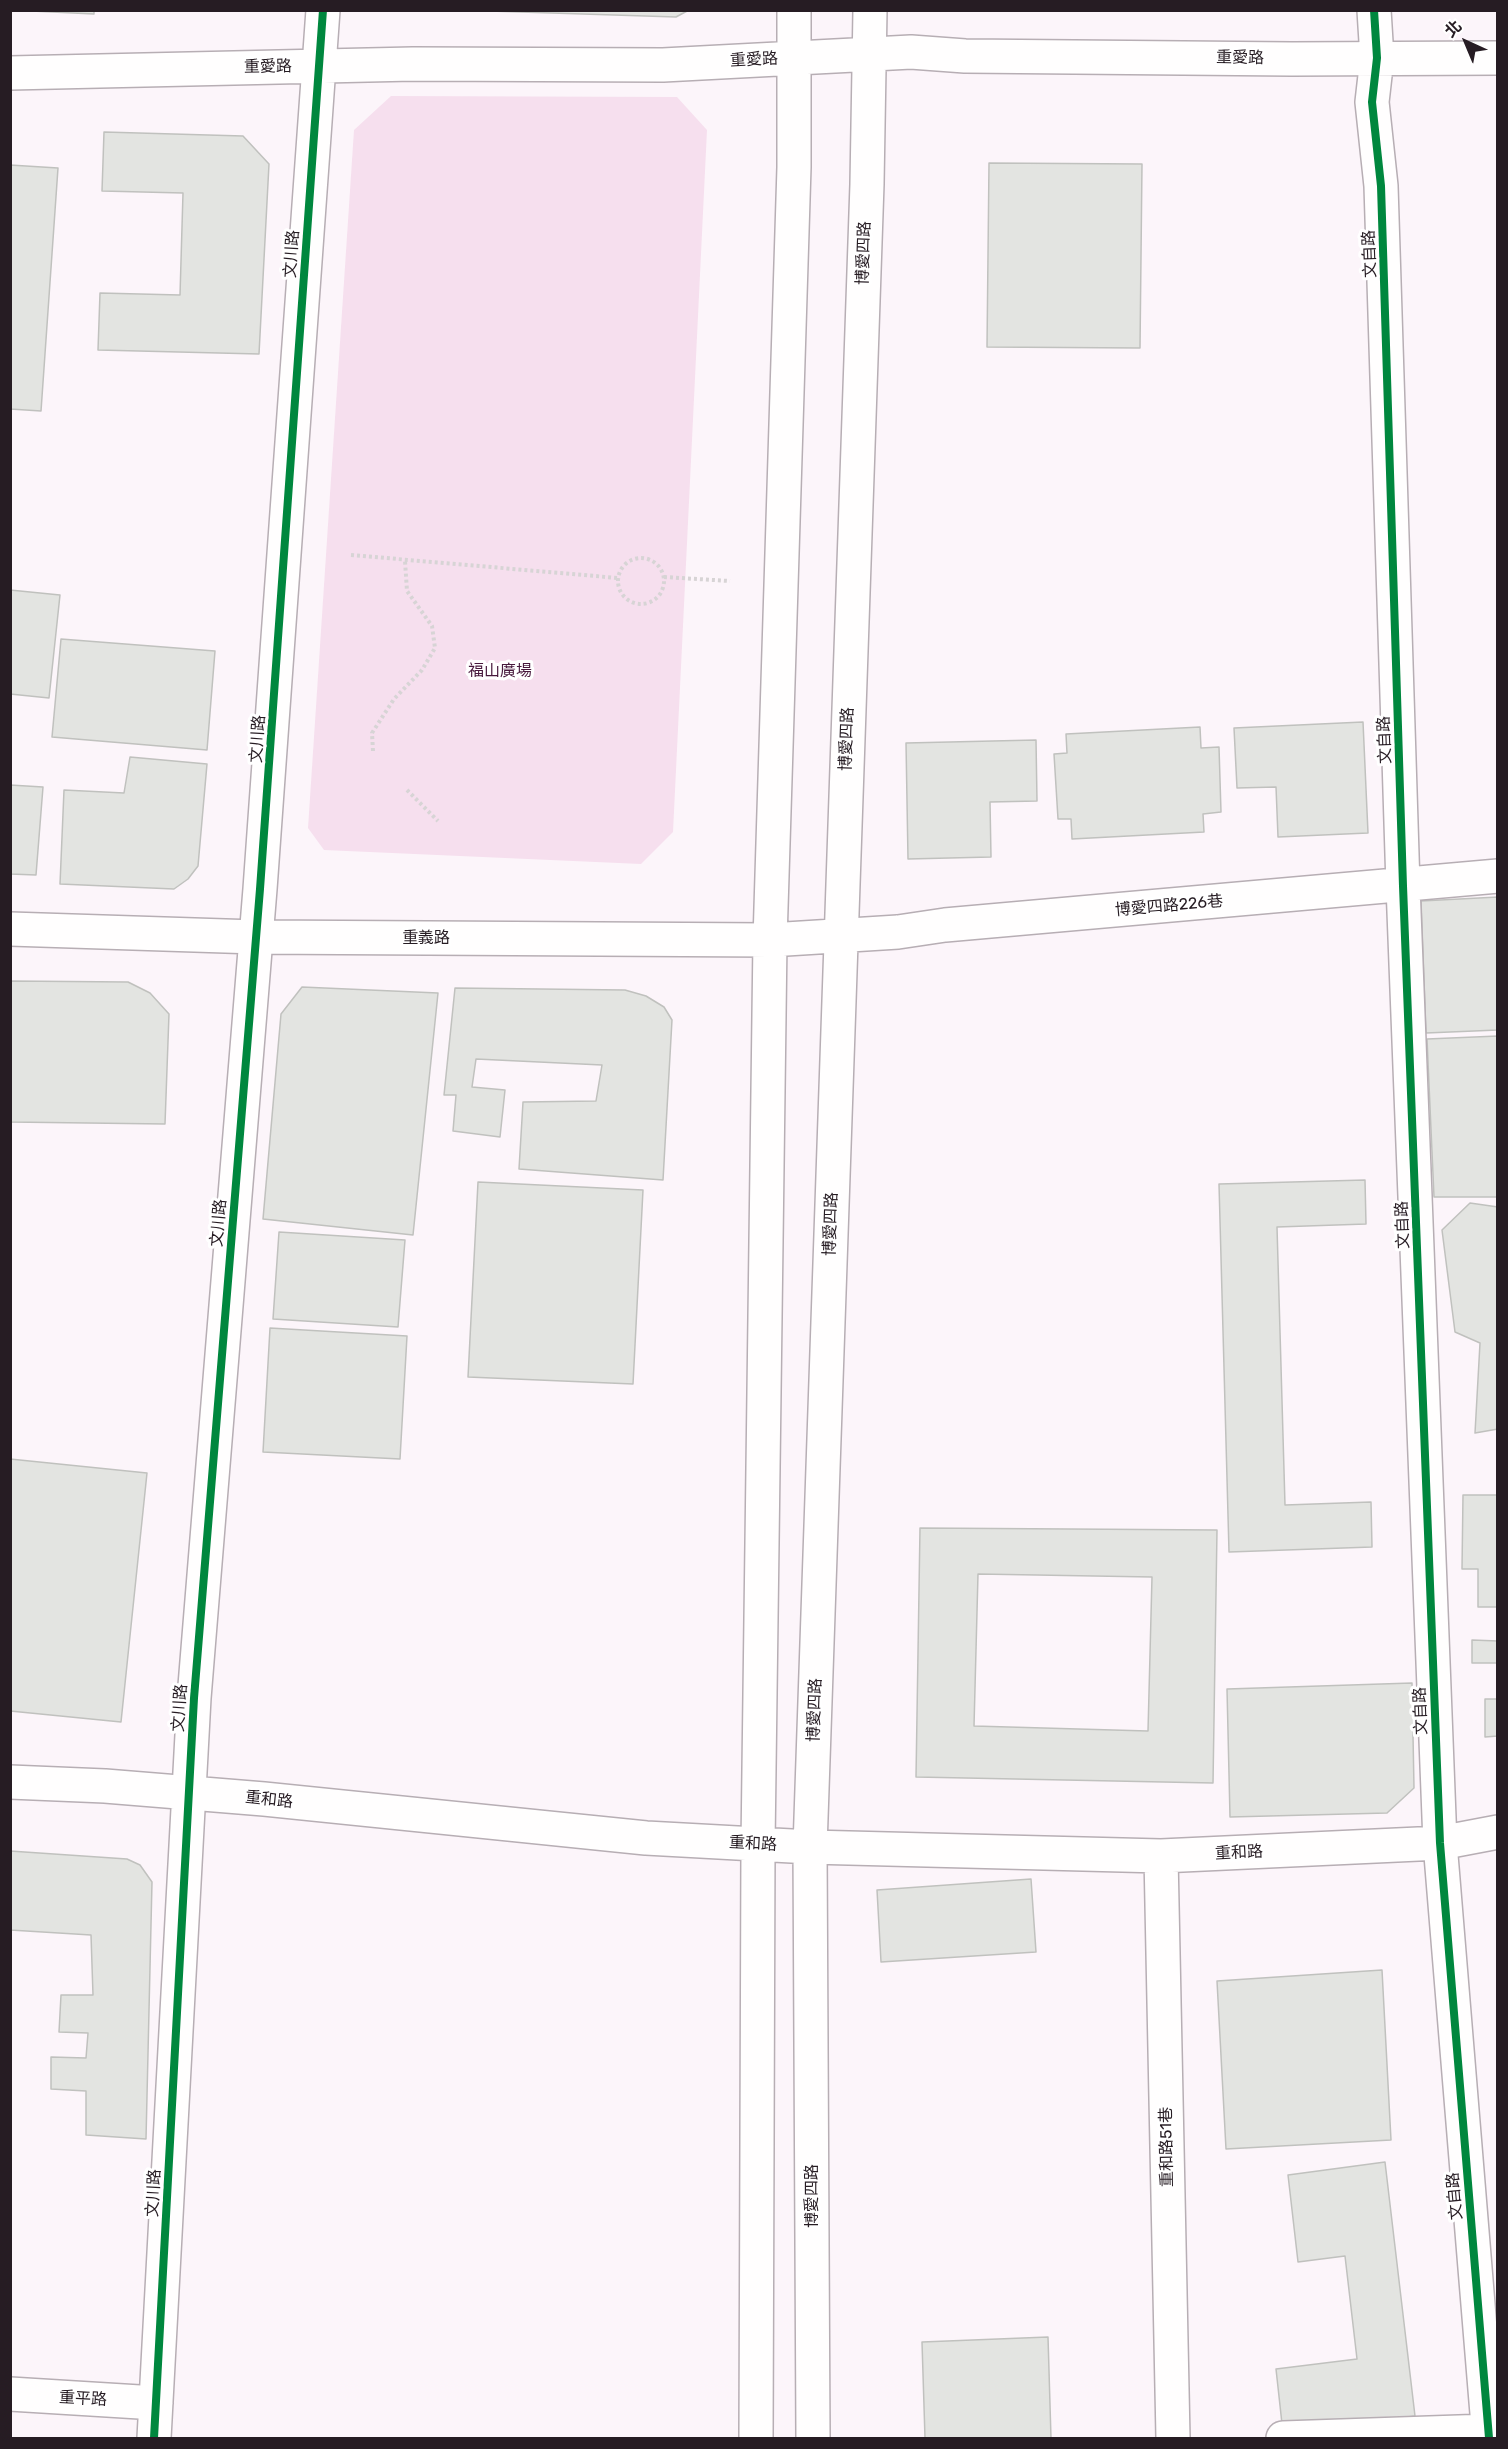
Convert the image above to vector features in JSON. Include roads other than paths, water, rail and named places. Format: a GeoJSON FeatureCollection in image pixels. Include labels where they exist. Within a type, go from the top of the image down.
{"type":"FeatureCollection","features":[{"type":"Feature","properties":{"kind":"street","name":"文川路"},"geometry":{"type":"LineString","coordinates":[[154,2439],[187,1792],[256,937],[323,10]]}},
{"type":"Feature","properties":{"kind":"street"},"geometry":{"type":"LineString","coordinates":[[756,2439],[758,1844],[770,940],[794,178],[794,10]]}},
{"type":"Feature","properties":{"kind":"street","name":"博愛四路"},"geometry":{"type":"LineString","coordinates":[[813,2439],[810,1847],[870,10]]}},
{"type":"Feature","properties":{"kind":"street","name":"文自路"},"geometry":{"type":"LineString","coordinates":[[1374,10],[1377,58],[1372,102],[1381,186],[1403,886],[1440,1844],[1492,2432]]}},
{"type":"Feature","properties":{"kind":"street","name":"重愛路"},"geometry":{"type":"LineString","coordinates":[[10,73],[413,64],[663,65],[911,52],[977,56],[1497,58]]}},
{"type":"Feature","properties":{"kind":"street","name":"博愛四路226巷"},"geometry":{"type":"LineString","coordinates":[[841,934],[898,932],[945,925],[1497,876]]}},
{"type":"Feature","properties":{"kind":"street","name":"重義路"},"geometry":{"type":"LineString","coordinates":[[10,929],[256,937],[770,940],[841,934]]}},
{"type":"Feature","properties":{"kind":"street","name":"重和路"},"geometry":{"type":"LineString","coordinates":[[10,1782],[187,1792],[645,1838],[810,1847],[1161,1856],[1440,1844],[1497,1832]]}},
{"type":"Feature","properties":{"kind":"street","name":"重和路51巷"},"geometry":{"type":"LineString","coordinates":[[1161,1856],[1173,2439]]}},
{"type":"Feature","properties":{"kind":"street","name":"重平路"},"geometry":{"type":"LineString","coordinates":[[10,2394],[156,2403]]}},
{"type":"Feature","properties":{"kind":"street"},"geometry":{"type":"LineString","coordinates":[[1283,2439],[1492,2432]]}},
{"type":"Feature","properties":{"kind":"park label","name":"福山廣場"},"geometry":{"type":"Point","coordinates":[500,671]}}]}
